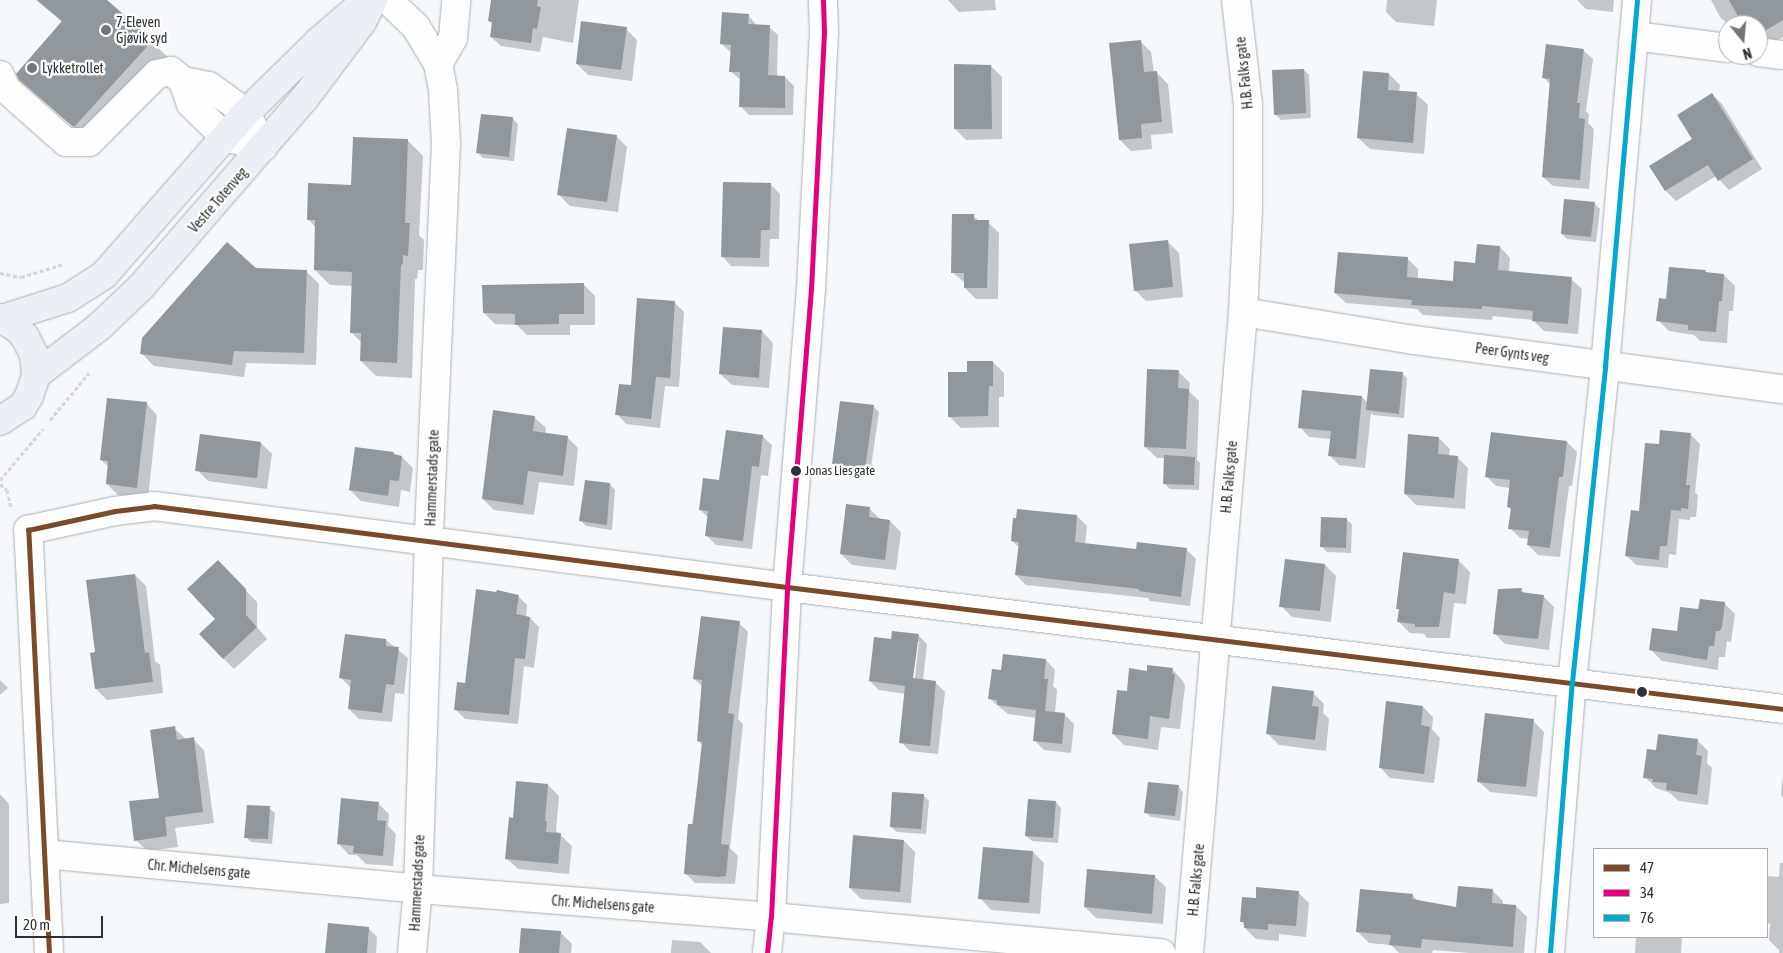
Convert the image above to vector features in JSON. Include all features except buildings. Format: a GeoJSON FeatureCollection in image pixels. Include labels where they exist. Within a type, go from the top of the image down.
{"type":"FeatureCollection","features":[{"type":"Feature","properties":{"kind":"main road"},"geometry":{"type":"LineString","coordinates":[[1,318],[41,308],[68,298],[86,289],[104,275],[246,113],[319,41],[367,0]]}},
{"type":"Feature","properties":{"kind":"main road","name":"Vestre Totenveg"},"geometry":{"type":"LineString","coordinates":[[36,374],[100,326],[142,287],[304,99],[362,22],[373,0]]}},
{"type":"Feature","properties":{"kind":"main road"},"geometry":{"type":"LineString","coordinates":[[0,421],[23,406],[29,396],[36,374],[30,346],[18,330],[1,318]]}},
{"type":"Feature","properties":{"kind":"street","name":"Hammerstads gate"},"geometry":{"type":"LineString","coordinates":[[388,0],[416,27],[438,64],[444,90],[446,143],[418,889],[412,953]]}},
{"type":"Feature","properties":{"kind":"street"},"geometry":{"type":"LineString","coordinates":[[438,64],[453,38],[456,0]]}},
{"type":"Feature","properties":{"kind":"street"},"geometry":{"type":"LineString","coordinates":[[767,953],[771,917],[786,587],[811,289],[823,40],[823,0]]}},
{"type":"Feature","properties":{"kind":"street","name":"H.B. Falks gate"},"geometry":{"type":"LineString","coordinates":[[1189,953],[1216,640],[1242,312],[1248,209],[1248,105],[1236,0]]}},
{"type":"Feature","properties":{"kind":"street"},"geometry":{"type":"LineString","coordinates":[[1550,953],[1572,682],[1605,366],[1637,0]]}},
{"type":"Feature","properties":{"kind":"street"},"geometry":{"type":"LineString","coordinates":[[1635,36],[1718,47]]}},
{"type":"Feature","properties":{"kind":"street"},"geometry":{"type":"LineString","coordinates":[[1768,53],[1783,55]]}},
{"type":"Feature","properties":{"kind":"street"},"geometry":{"type":"LineString","coordinates":[[0,75],[6,89],[66,142],[89,142],[156,74],[170,70],[183,81],[210,86],[246,113],[263,147]]}},
{"type":"Feature","properties":{"kind":"street"},"geometry":{"type":"LineString","coordinates":[[183,81],[191,104],[225,136],[263,147]]}},
{"type":"Feature","properties":{"kind":"street","name":"Peer Gynts veg"},"geometry":{"type":"LineString","coordinates":[[1242,312],[1414,340],[1783,389]]}},
{"type":"Feature","properties":{"kind":"street"},"geometry":{"type":"LineString","coordinates":[[49,953],[21,522],[154,506],[786,587],[1783,709]]}},
{"type":"Feature","properties":{"kind":"street","name":"Chr. Michelsens gate"},"geometry":{"type":"LineString","coordinates":[[44,854],[418,889],[771,917],[1161,953]]}},
{"type":"Feature","properties":{"kind":"path"},"geometry":{"type":"LineString","coordinates":[[0,273],[21,277],[64,264],[69,266]]}},
{"type":"Feature","properties":{"kind":"path"},"geometry":{"type":"LineString","coordinates":[[0,480],[91,371]]}},
{"type":"Feature","properties":{"kind":"path"},"geometry":{"type":"LineString","coordinates":[[0,484],[7,490],[21,522]]}},
{"type":"Feature","properties":{"kind":"transit line","name":"34"},"geometry":{"type":"LineString","coordinates":[[767,953],[771,917],[787,587],[811,289],[824,31],[823,0]]}},
{"type":"Feature","properties":{"kind":"transit line","name":"76"},"geometry":{"type":"LineString","coordinates":[[1550,953],[1572,682],[1605,366],[1637,0]]}},
{"type":"Feature","properties":{"kind":"transit line","name":"47"},"geometry":{"type":"LineString","coordinates":[[49,953],[28,530],[115,511],[154,506],[787,587],[1783,709]]}},
{"type":"Feature","properties":{"kind":"place","name":"7-Eleven Gjøvik syd"},"geometry":{"type":"Point","coordinates":[106,30]}},
{"type":"Feature","properties":{"kind":"place","name":"Lykketrollet"},"geometry":{"type":"Point","coordinates":[32,68]}},
{"type":"Feature","properties":{"kind":"place","name":"Jonas Lies gate"},"geometry":{"type":"Point","coordinates":[796,471]}}]}
